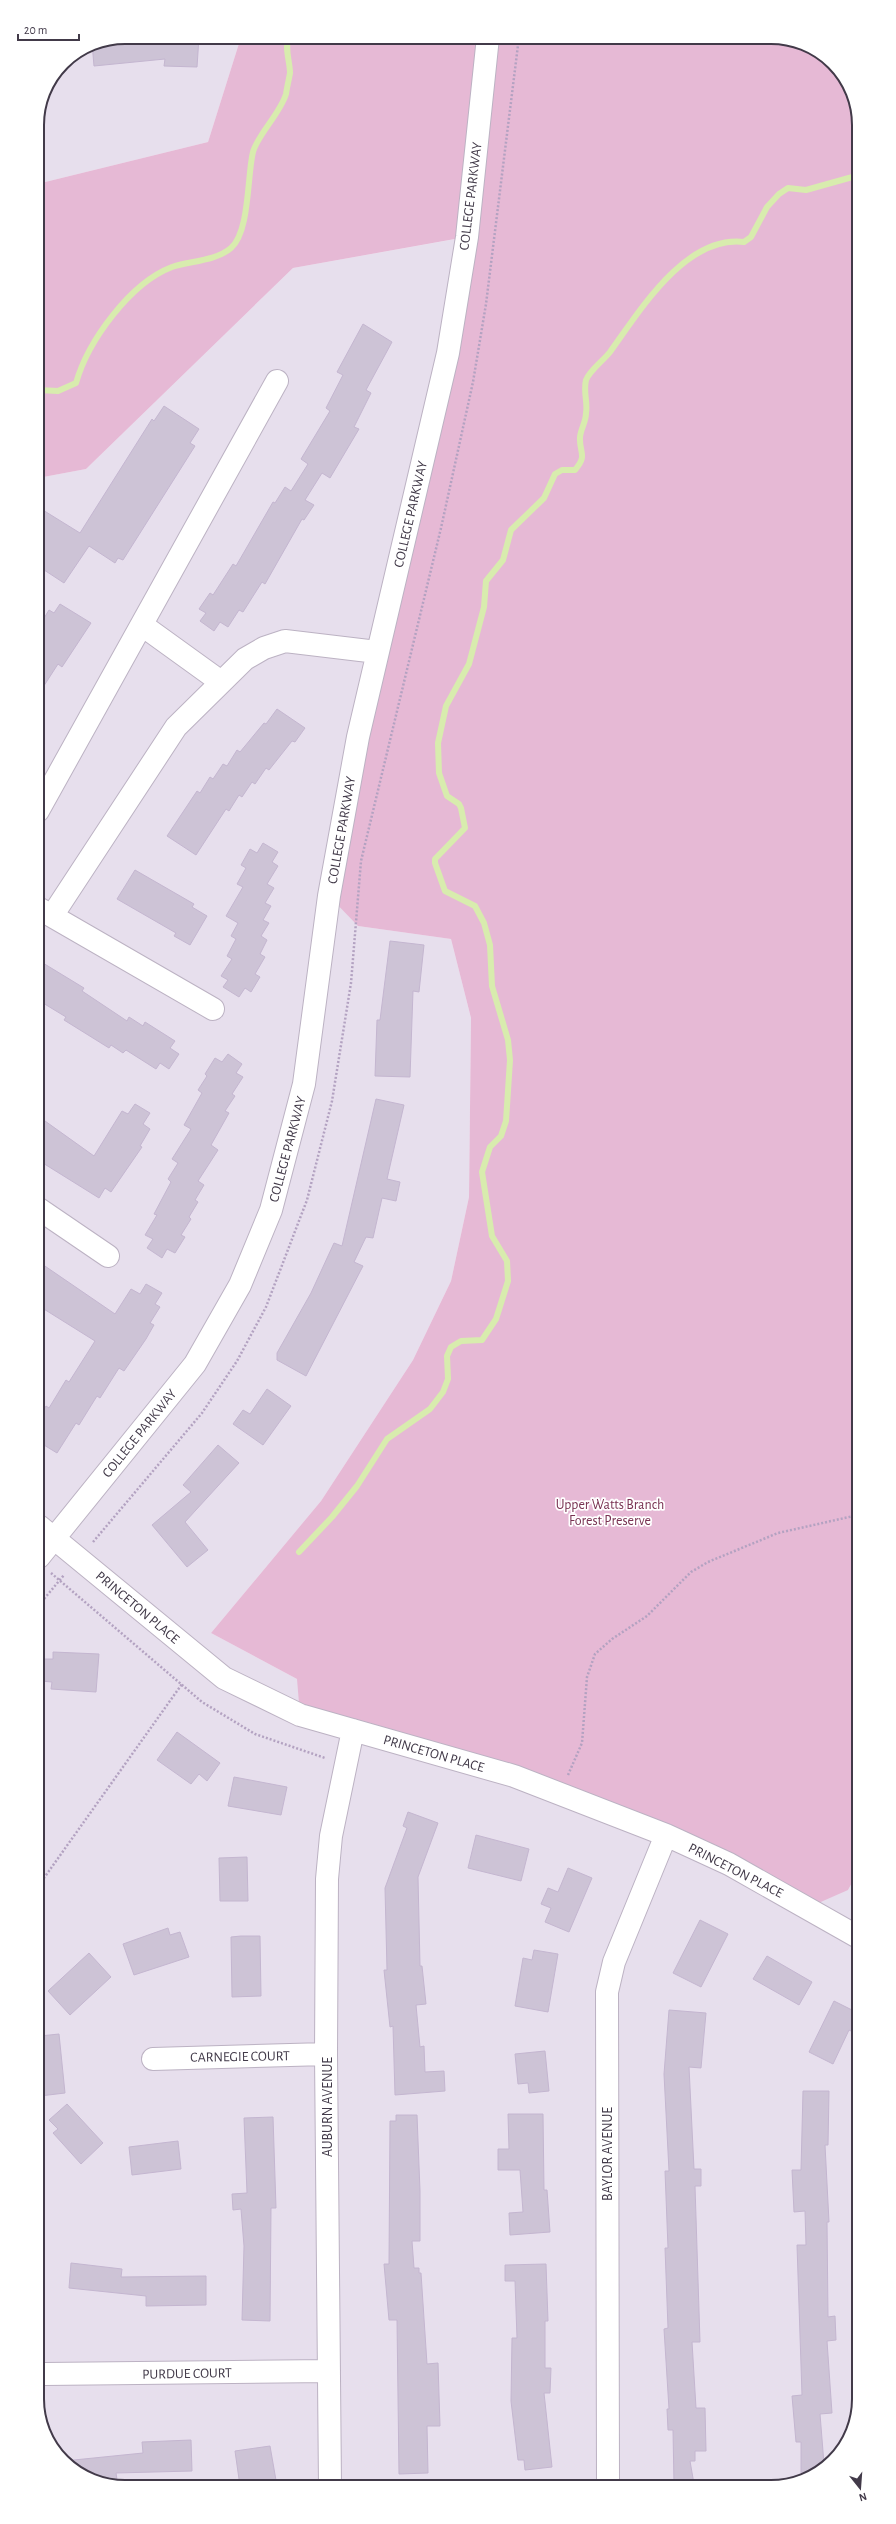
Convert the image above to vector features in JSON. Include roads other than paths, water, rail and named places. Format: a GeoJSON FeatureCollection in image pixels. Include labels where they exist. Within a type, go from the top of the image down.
{"type":"FeatureCollection","features":[{"type":"Feature","properties":{"kind":"street","name":"COLLEGE PARKWAY"},"geometry":{"type":"LineString","coordinates":[[44,1564],[47,1532],[195,1364],[240,1285],[271,1210],[304,1084],[328,896],[358,737],[448,353],[466,237],[487,44]]}},
{"type":"Feature","properties":{"kind":"street"},"geometry":{"type":"LineString","coordinates":[[44,800],[277,381]]}},
{"type":"Feature","properties":{"kind":"street"},"geometry":{"type":"LineString","coordinates":[[142,625],[221,682]]}},
{"type":"Feature","properties":{"kind":"street"},"geometry":{"type":"LineString","coordinates":[[213,1009],[45,912],[176,727],[245,659],[264,648],[285,641],[377,652]]}},
{"type":"Feature","properties":{"kind":"street"},"geometry":{"type":"LineString","coordinates":[[44,1214],[108,1256]]}},
{"type":"Feature","properties":{"kind":"street","name":"PRINCETON PLACE"},"geometry":{"type":"LineString","coordinates":[[47,1532],[224,1678],[300,1715],[514,1776],[666,1835],[729,1864],[852,1934]]}},
{"type":"Feature","properties":{"kind":"street","name":"AUBURN AVENUE"},"geometry":{"type":"LineString","coordinates":[[330,2480],[326,2054],[327,1879],[331,1836],[353,1730]]}},
{"type":"Feature","properties":{"kind":"street","name":"BAYLOR AVENUE"},"geometry":{"type":"LineString","coordinates":[[608,2480],[607,1992],[614,1962],[666,1835]]}},
{"type":"Feature","properties":{"kind":"street","name":"CARNEGIE COURT"},"geometry":{"type":"LineString","coordinates":[[153,2058],[326,2054]]}},
{"type":"Feature","properties":{"kind":"street","name":"PURDUE COURT"},"geometry":{"type":"LineString","coordinates":[[44,2374],[329,2371]]}},
{"type":"Feature","properties":{"kind":"waterway"},"geometry":{"type":"LineString","coordinates":[[44,390],[58,391],[76,383],[90,349],[101,332],[126,300],[141,286],[156,275],[172,267],[218,256],[231,248],[237,240],[242,229],[245,216],[253,152],[259,138],[279,109],[286,94],[290,73],[287,44]]}},
{"type":"Feature","properties":{"kind":"waterway"},"geometry":{"type":"LineString","coordinates":[[299,1552],[332,1517],[357,1486],[387,1439],[430,1409],[443,1392],[448,1379],[447,1356],[451,1347],[461,1341],[482,1340],[496,1319],[508,1281],[507,1261],[492,1236],[482,1172],[490,1147],[501,1136],[506,1121],[510,1060],[508,1040],[492,986],[490,945],[484,923],[475,906],[445,891],[435,863],[435,859],[465,828],[461,808],[459,804],[447,796],[439,773],[438,743],[446,706],[469,664],[484,607],[486,581],[503,560],[511,530],[544,498],[555,474],[562,470],[575,470],[579,465],[582,457],[580,437],[586,409],[586,380],[590,373],[610,352],[635,317],[666,279],[683,263],[702,251],[722,243],[744,242],[751,237],[767,207],[779,194],[788,188],[806,190],[852,177]]}},
{"type":"Feature","properties":{"kind":"park label","name":"Upper Watts Branch Forest Preserve"},"geometry":{"type":"Point","coordinates":[610,1512]}}]}
